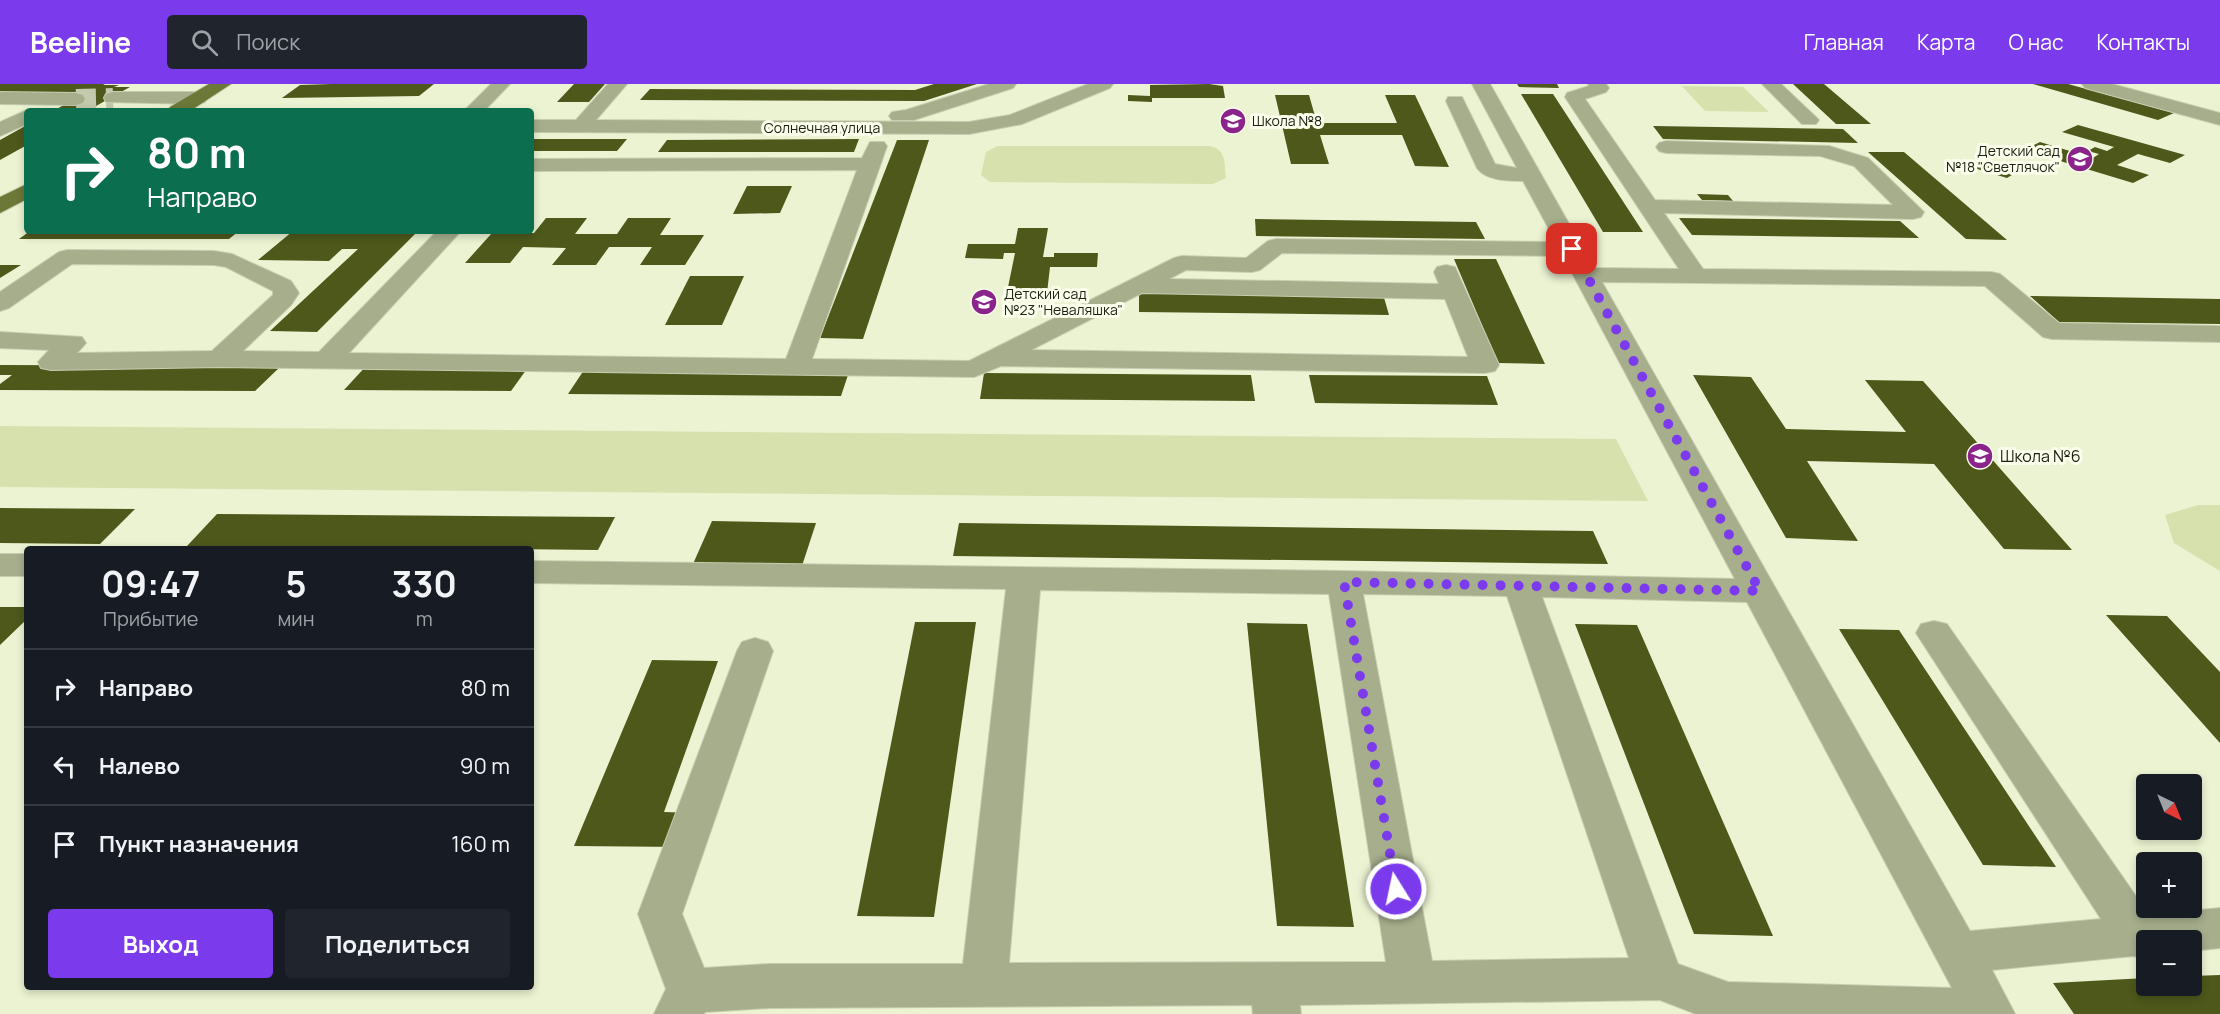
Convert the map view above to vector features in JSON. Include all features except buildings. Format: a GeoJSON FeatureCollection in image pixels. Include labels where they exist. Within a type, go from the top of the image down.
{"type":"FeatureCollection","features":[{"type":"Feature","properties":{"kind":"main road"},"geometry":{"type":"LineString","coordinates":[[190,98],[222,84]]}},
{"type":"Feature","properties":{"kind":"main road"},"geometry":{"type":"LineString","coordinates":[[0,206],[24,192]]}},
{"type":"Feature","properties":{"kind":"main road"},"geometry":{"type":"LineString","coordinates":[[0,216],[24,202]]}},
{"type":"Feature","properties":{"kind":"street"},"geometry":{"type":"LineString","coordinates":[[476,108],[501,84]]}},
{"type":"Feature","properties":{"kind":"street"},"geometry":{"type":"LineString","coordinates":[[581,126],[618,84]]}},
{"type":"Feature","properties":{"kind":"street"},"geometry":{"type":"LineString","coordinates":[[625,127],[637,114],[898,124],[1007,84]]}},
{"type":"Feature","properties":{"kind":"street","name":"Солнечная улица"},"geometry":{"type":"LineString","coordinates":[[534,126],[993,125],[1031,114],[1104,84]]}},
{"type":"Feature","properties":{"kind":"street"},"geometry":{"type":"LineString","coordinates":[[755,651],[660,914],[672,948],[684,1003],[770,986],[859,1000],[984,986],[1275,999],[1413,983],[1660,979],[1730,1009],[1990,1012],[1481,84]]}},
{"type":"Feature","properties":{"kind":"street"},"geometry":{"type":"LineString","coordinates":[[1597,84],[1600,88],[1574,97],[1696,276]]}},
{"type":"Feature","properties":{"kind":"street"},"geometry":{"type":"LineString","coordinates":[[1771,84],[1809,120]]}},
{"type":"Feature","properties":{"kind":"street"},"geometry":{"type":"LineString","coordinates":[[2091,84],[2220,119]]}},
{"type":"Feature","properties":{"kind":"street"},"geometry":{"type":"LineString","coordinates":[[0,98],[68,99],[44,108]]}},
{"type":"Feature","properties":{"kind":"street"},"geometry":{"type":"LineString","coordinates":[[113,98],[190,98]]}},
{"type":"Feature","properties":{"kind":"street"},"geometry":{"type":"LineString","coordinates":[[1455,101],[1487,168],[1506,174],[1531,175]]}},
{"type":"Feature","properties":{"kind":"street"},"geometry":{"type":"LineString","coordinates":[[0,130],[24,118]]}},
{"type":"Feature","properties":{"kind":"street"},"geometry":{"type":"LineString","coordinates":[[796,368],[870,164],[898,124]]}},
{"type":"Feature","properties":{"kind":"street"},"geometry":{"type":"LineString","coordinates":[[625,166],[654,127]]}},
{"type":"Feature","properties":{"kind":"street"},"geometry":{"type":"LineString","coordinates":[[1647,206],[1913,212],[1861,162],[1822,150],[1666,147]]}},
{"type":"Feature","properties":{"kind":"street"},"geometry":{"type":"LineString","coordinates":[[534,165],[870,164]]}},
{"type":"Feature","properties":{"kind":"street"},"geometry":{"type":"LineString","coordinates":[[327,360],[447,234]]}},
{"type":"Feature","properties":{"kind":"street"},"geometry":{"type":"LineString","coordinates":[[0,340],[73,343],[51,362],[219,359],[974,369],[1182,263],[1252,265],[1276,246],[1572,249]]}},
{"type":"Feature","properties":{"kind":"street"},"geometry":{"type":"LineString","coordinates":[[996,358],[1485,365],[1436,247]]}},
{"type":"Feature","properties":{"kind":"street"},"geometry":{"type":"LineString","coordinates":[[0,303],[67,257],[214,258],[232,261],[282,286],[287,293],[219,359]]}},
{"type":"Feature","properties":{"kind":"street"},"geometry":{"type":"LineString","coordinates":[[1586,275],[1991,279],[2052,331],[2220,334]]}},
{"type":"Feature","properties":{"kind":"street"},"geometry":{"type":"LineString","coordinates":[[1134,286],[1454,292]]}},
{"type":"Feature","properties":{"kind":"street"},"geometry":{"type":"LineString","coordinates":[[0,565],[24,565]]}},
{"type":"Feature","properties":{"kind":"street"},"geometry":{"type":"LineString","coordinates":[[534,572],[1344,582],[1760,591]]}},
{"type":"Feature","properties":{"kind":"street"},"geometry":{"type":"LineString","coordinates":[[984,986],[1024,578]]}},
{"type":"Feature","properties":{"kind":"street"},"geometry":{"type":"LineString","coordinates":[[1344,582],[1413,983]]}},
{"type":"Feature","properties":{"kind":"street"},"geometry":{"type":"LineString","coordinates":[[1521,585],[1660,979]]}},
{"type":"Feature","properties":{"kind":"street"},"geometry":{"type":"LineString","coordinates":[[1934,633],[2136,934]]}},
{"type":"Feature","properties":{"kind":"street"},"geometry":{"type":"LineString","coordinates":[[2202,930],[2220,928]]}},
{"type":"Feature","properties":{"kind":"street"},"geometry":{"type":"LineString","coordinates":[[1958,953],[2136,938]]}},
{"type":"Feature","properties":{"kind":"green space"},"geometry":{"type":"Polygon","coordinates":[[[1682,86],[1743,87],[1769,112],[1705,111],[1682,86]]]}},
{"type":"Feature","properties":{"kind":"green space"},"geometry":{"type":"Polygon","coordinates":[[[997,146],[1209,146],[1222,153],[1226,178],[1213,184],[990,182],[981,175],[986,152],[997,146]]]}},
{"type":"Feature","properties":{"kind":"green space"},"geometry":{"type":"Polygon","coordinates":[[[0,426],[1616,439],[1648,501],[0,487],[0,426]]]}},
{"type":"Feature","properties":{"kind":"green space"},"geometry":{"type":"Polygon","coordinates":[[[2198,505],[2220,505],[2220,571],[2174,543],[2165,515],[2198,505]]]}},
{"type":"Feature","properties":{"kind":"tunnel"},"geometry":{"type":"LineString","coordinates":[[76,99],[113,98]]}},
{"type":"Feature","properties":{"kind":"place","name":"Школа №8"},"geometry":{"type":"Point","coordinates":[1233,121]}},
{"type":"Feature","properties":{"kind":"place","name":"Детский сад №18 \"Светлячок\""},"geometry":{"type":"Point","coordinates":[2080,159]}},
{"type":"Feature","properties":{"kind":"place","name":"Детский сад №23 \"Неваляшка\""},"geometry":{"type":"Point","coordinates":[984,302]}},
{"type":"Feature","properties":{"kind":"place","name":"Школа №6"},"geometry":{"type":"Point","coordinates":[1980,456]}},
{"type":"Feature","properties":{"kind":"route"},"geometry":{"type":"LineString","coordinates":[[1396,889],[1344,582],[1760,591],[1572,249]]}}]}
